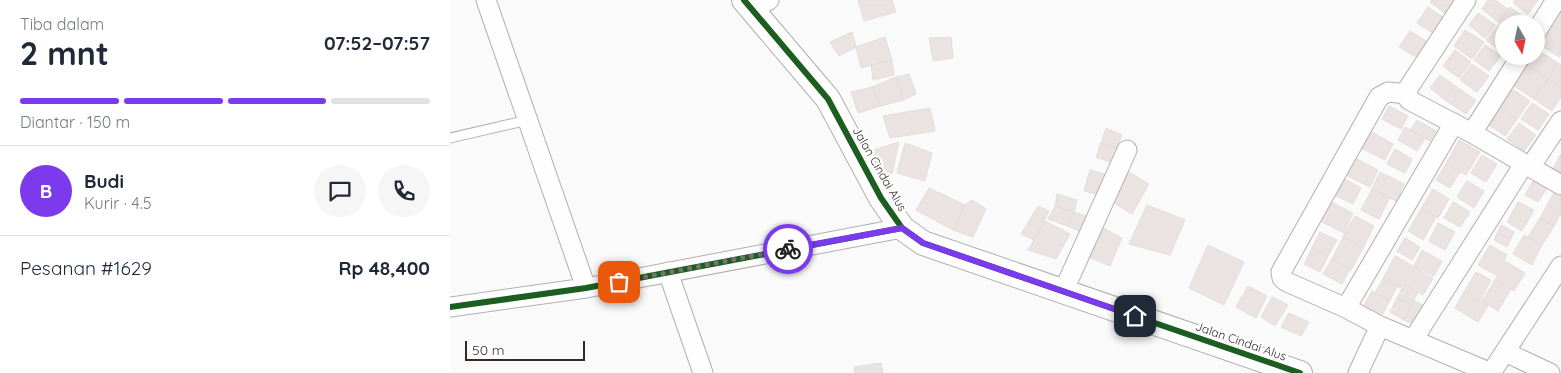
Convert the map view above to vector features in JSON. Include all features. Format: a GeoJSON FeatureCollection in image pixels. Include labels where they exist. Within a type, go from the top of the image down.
{"type":"FeatureCollection","features":[{"type":"Feature","properties":{"kind":"street"},"geometry":{"type":"LineString","coordinates":[[486,0],[586,288]]}},
{"type":"Feature","properties":{"kind":"street"},"geometry":{"type":"LineString","coordinates":[[1466,0],[1407,90],[1409,100],[1472,133],[1561,185]]}},
{"type":"Feature","properties":{"kind":"street"},"geometry":{"type":"LineString","coordinates":[[1545,18],[1556,0]]}},
{"type":"Feature","properties":{"kind":"street","name":"Jalan Cindai Alus"},"geometry":{"type":"LineString","coordinates":[[755,3],[828,99],[881,198],[902,228],[923,243],[1259,362],[1300,373]]}},
{"type":"Feature","properties":{"kind":"street"},"geometry":{"type":"LineString","coordinates":[[1472,133],[1515,65]]}},
{"type":"Feature","properties":{"kind":"street"},"geometry":{"type":"LineString","coordinates":[[1407,94],[1388,92],[1379,97],[1281,272],[1282,278],[1380,326],[1491,373],[1558,277]]}},
{"type":"Feature","properties":{"kind":"street"},"geometry":{"type":"LineString","coordinates":[[1413,340],[1527,166],[1561,121]]}},
{"type":"Feature","properties":{"kind":"street"},"geometry":{"type":"LineString","coordinates":[[1346,308],[1454,123]]}},
{"type":"Feature","properties":{"kind":"street"},"geometry":{"type":"LineString","coordinates":[[1063,292],[1127,150]]}},
{"type":"Feature","properties":{"kind":"street"},"geometry":{"type":"LineString","coordinates":[[450,307],[586,288],[902,228]]}},
{"type":"Feature","properties":{"kind":"street"},"geometry":{"type":"LineString","coordinates":[[668,272],[703,373]]}},
{"type":"Feature","properties":{"kind":"street"},"geometry":{"type":"LineString","coordinates":[[1358,373],[1380,326]]}},
{"type":"Feature","properties":{"kind":"street"},"geometry":{"type":"LineString","coordinates":[[1505,352],[1550,373]]}},
{"type":"Feature","properties":{"kind":"lane"},"geometry":{"type":"LineString","coordinates":[[450,138],[528,120]]}},
{"type":"Feature","properties":{"kind":"building"},"geometry":{"type":"Polygon","coordinates":[[[858,0],[892,0],[896,12],[864,21],[858,0]]]}},
{"type":"Feature","properties":{"kind":"building"},"geometry":{"type":"Polygon","coordinates":[[[1432,0],[1455,0],[1445,13],[1430,2],[1432,0]]]}},
{"type":"Feature","properties":{"kind":"building"},"geometry":{"type":"Polygon","coordinates":[[[1488,0],[1495,0],[1508,9],[1503,15],[1495,15],[1495,20],[1482,9],[1488,0]]]}},
{"type":"Feature","properties":{"kind":"building"},"geometry":{"type":"Polygon","coordinates":[[[1515,0],[1538,0],[1528,14],[1513,3],[1515,0]]]}},
{"type":"Feature","properties":{"kind":"building"},"geometry":{"type":"Polygon","coordinates":[[[1428,7],[1444,18],[1433,33],[1417,23],[1428,7]]]}},
{"type":"Feature","properties":{"kind":"building"},"geometry":{"type":"Polygon","coordinates":[[[1510,7],[1521,15],[1504,15],[1510,7]]]}},
{"type":"Feature","properties":{"kind":"building"},"geometry":{"type":"Polygon","coordinates":[[[1559,9],[1561,10],[1561,31],[1549,23],[1559,9]]]}},
{"type":"Feature","properties":{"kind":"building"},"geometry":{"type":"Polygon","coordinates":[[[1478,13],[1495,25],[1485,38],[1469,25],[1478,13]]]}},
{"type":"Feature","properties":{"kind":"building"},"geometry":{"type":"Polygon","coordinates":[[[1549,23],[1561,31],[1561,54],[1559,57],[1545,48],[1545,29],[1549,23]]]}},
{"type":"Feature","properties":{"kind":"building"},"geometry":{"type":"Polygon","coordinates":[[[1495,29],[1495,46],[1486,40],[1495,29]]]}},
{"type":"Feature","properties":{"kind":"building"},"geometry":{"type":"Polygon","coordinates":[[[1465,30],[1484,42],[1472,59],[1454,46],[1465,30]]]}},
{"type":"Feature","properties":{"kind":"building"},"geometry":{"type":"Polygon","coordinates":[[[1410,31],[1426,41],[1416,57],[1399,47],[1410,31]]]}},
{"type":"Feature","properties":{"kind":"building"},"geometry":{"type":"Polygon","coordinates":[[[852,32],[856,47],[839,56],[830,42],[852,32]]]}},
{"type":"Feature","properties":{"kind":"building"},"geometry":{"type":"Polygon","coordinates":[[[885,37],[892,60],[861,68],[856,47],[885,37]]]}},
{"type":"Feature","properties":{"kind":"building"},"geometry":{"type":"Polygon","coordinates":[[[951,37],[953,58],[933,61],[929,38],[951,37]]]}},
{"type":"Feature","properties":{"kind":"building"},"geometry":{"type":"Polygon","coordinates":[[[1485,45],[1495,52],[1495,64],[1489,71],[1474,60],[1485,45]]]}},
{"type":"Feature","properties":{"kind":"building"},"geometry":{"type":"Polygon","coordinates":[[[1455,50],[1471,62],[1459,78],[1443,66],[1455,50]]]}},
{"type":"Feature","properties":{"kind":"building"},"geometry":{"type":"Polygon","coordinates":[[[1545,55],[1558,63],[1548,79],[1527,65],[1545,65],[1545,55]]]}},
{"type":"Feature","properties":{"kind":"building"},"geometry":{"type":"Polygon","coordinates":[[[892,60],[894,75],[873,80],[871,65],[892,60]]]}},
{"type":"Feature","properties":{"kind":"building"},"geometry":{"type":"Polygon","coordinates":[[[1558,63],[1561,65],[1561,87],[1548,79],[1558,63]]]}},
{"type":"Feature","properties":{"kind":"building"},"geometry":{"type":"Polygon","coordinates":[[[1472,64],[1489,76],[1477,92],[1460,80],[1472,64]]]}},
{"type":"Feature","properties":{"kind":"building"},"geometry":{"type":"Polygon","coordinates":[[[1524,65],[1548,79],[1534,99],[1511,84],[1524,65]]]}},
{"type":"Feature","properties":{"kind":"building"},"geometry":{"type":"Polygon","coordinates":[[[909,74],[916,94],[903,100],[896,77],[909,74]]]}},
{"type":"Feature","properties":{"kind":"building"},"geometry":{"type":"Polygon","coordinates":[[[1440,75],[1455,86],[1445,100],[1430,88],[1440,75]]]}},
{"type":"Feature","properties":{"kind":"building"},"geometry":{"type":"Polygon","coordinates":[[[896,77],[903,100],[881,106],[872,87],[896,77]]]}},
{"type":"Feature","properties":{"kind":"building"},"geometry":{"type":"Polygon","coordinates":[[[1548,79],[1561,87],[1561,97],[1552,111],[1534,99],[1548,79]]]}},
{"type":"Feature","properties":{"kind":"building"},"geometry":{"type":"Polygon","coordinates":[[[1455,86],[1476,100],[1466,114],[1445,100],[1455,86]]]}},
{"type":"Feature","properties":{"kind":"building"},"geometry":{"type":"Polygon","coordinates":[[[872,87],[881,106],[858,113],[851,92],[872,87]]]}},
{"type":"Feature","properties":{"kind":"building"},"geometry":{"type":"Polygon","coordinates":[[[1511,88],[1530,101],[1517,119],[1498,106],[1511,88]]]}},
{"type":"Feature","properties":{"kind":"building"},"geometry":{"type":"Polygon","coordinates":[[[1532,103],[1549,114],[1538,130],[1521,119],[1532,103]]]}},
{"type":"Feature","properties":{"kind":"building"},"geometry":{"type":"Polygon","coordinates":[[[1389,106],[1408,116],[1401,129],[1382,119],[1389,106]]]}},
{"type":"Feature","properties":{"kind":"building"},"geometry":{"type":"Polygon","coordinates":[[[1498,106],[1517,119],[1505,136],[1486,123],[1498,106]]]}},
{"type":"Feature","properties":{"kind":"building"},"geometry":{"type":"Polygon","coordinates":[[[930,108],[935,131],[890,138],[883,116],[930,108]]]}},
{"type":"Feature","properties":{"kind":"building"},"geometry":{"type":"Polygon","coordinates":[[[1417,120],[1436,131],[1430,141],[1411,130],[1417,120]]]}},
{"type":"Feature","properties":{"kind":"building"},"geometry":{"type":"Polygon","coordinates":[[[1519,123],[1536,135],[1524,151],[1507,139],[1519,123]]]}},
{"type":"Feature","properties":{"kind":"building"},"geometry":{"type":"Polygon","coordinates":[[[1405,127],[1425,138],[1417,151],[1398,140],[1405,127]]]}},
{"type":"Feature","properties":{"kind":"building"},"geometry":{"type":"Polygon","coordinates":[[[1106,128],[1122,135],[1117,148],[1101,143],[1106,128]]]}},
{"type":"Feature","properties":{"kind":"building"},"geometry":{"type":"Polygon","coordinates":[[[1370,131],[1393,144],[1385,160],[1361,148],[1370,131]]]}},
{"type":"Feature","properties":{"kind":"building"},"geometry":{"type":"Polygon","coordinates":[[[1459,140],[1480,152],[1466,175],[1446,164],[1459,140]]]}},
{"type":"Feature","properties":{"kind":"building"},"geometry":{"type":"Polygon","coordinates":[[[899,142],[892,174],[881,175],[867,152],[899,142]]]}},
{"type":"Feature","properties":{"kind":"building"},"geometry":{"type":"Polygon","coordinates":[[[905,143],[932,153],[925,181],[897,173],[905,143]]]}},
{"type":"Feature","properties":{"kind":"building"},"geometry":{"type":"Polygon","coordinates":[[[1101,143],[1117,148],[1112,163],[1096,157],[1101,143]]]}},
{"type":"Feature","properties":{"kind":"building"},"geometry":{"type":"Polygon","coordinates":[[[1395,149],[1412,159],[1405,173],[1387,164],[1395,149]]]}},
{"type":"Feature","properties":{"kind":"building"},"geometry":{"type":"Polygon","coordinates":[[[1561,154],[1561,173],[1553,168],[1561,154]]]}},
{"type":"Feature","properties":{"kind":"building"},"geometry":{"type":"Polygon","coordinates":[[[1482,155],[1497,164],[1486,182],[1471,173],[1482,155]]]}},
{"type":"Feature","properties":{"kind":"building"},"geometry":{"type":"Polygon","coordinates":[[[1355,158],[1378,170],[1370,187],[1346,175],[1355,158]]]}},
{"type":"Feature","properties":{"kind":"building"},"geometry":{"type":"Polygon","coordinates":[[[1446,164],[1460,172],[1450,188],[1436,180],[1446,164]]]}},
{"type":"Feature","properties":{"kind":"building"},"geometry":{"type":"Polygon","coordinates":[[[1090,170],[1108,175],[1101,195],[1084,191],[1090,170]]]}},
{"type":"Feature","properties":{"kind":"building"},"geometry":{"type":"Polygon","coordinates":[[[1129,172],[1149,184],[1132,214],[1114,203],[1129,172]]]}},
{"type":"Feature","properties":{"kind":"building"},"geometry":{"type":"Polygon","coordinates":[[[1380,172],[1404,184],[1396,201],[1372,189],[1380,172]]]}},
{"type":"Feature","properties":{"kind":"building"},"geometry":{"type":"Polygon","coordinates":[[[1344,179],[1361,188],[1353,204],[1335,195],[1344,179]]]}},
{"type":"Feature","properties":{"kind":"building"},"geometry":{"type":"Polygon","coordinates":[[[1467,181],[1484,191],[1474,208],[1457,197],[1467,181]]]}},
{"type":"Feature","properties":{"kind":"building"},"geometry":{"type":"Polygon","coordinates":[[[1533,181],[1547,188],[1538,202],[1525,195],[1533,181]]]}},
{"type":"Feature","properties":{"kind":"building"},"geometry":{"type":"Polygon","coordinates":[[[929,188],[965,205],[953,230],[916,210],[929,188]]]}},
{"type":"Feature","properties":{"kind":"building"},"geometry":{"type":"Polygon","coordinates":[[[1372,189],[1390,197],[1379,219],[1361,210],[1372,189]]]}},
{"type":"Feature","properties":{"kind":"building"},"geometry":{"type":"Polygon","coordinates":[[[1433,189],[1449,199],[1438,218],[1421,209],[1433,189]]]}},
{"type":"Feature","properties":{"kind":"building"},"geometry":{"type":"Polygon","coordinates":[[[1555,191],[1561,195],[1561,213],[1547,205],[1555,191]]]}},
{"type":"Feature","properties":{"kind":"building"},"geometry":{"type":"Polygon","coordinates":[[[1057,194],[1077,200],[1074,212],[1055,206],[1057,194]]]}},
{"type":"Feature","properties":{"kind":"building"},"geometry":{"type":"Polygon","coordinates":[[[972,200],[986,209],[973,237],[953,230],[965,205],[972,200]]]}},
{"type":"Feature","properties":{"kind":"building"},"geometry":{"type":"Polygon","coordinates":[[[1331,202],[1353,213],[1344,233],[1320,221],[1331,202]]]}},
{"type":"Feature","properties":{"kind":"building"},"geometry":{"type":"Polygon","coordinates":[[[1453,202],[1470,212],[1460,227],[1444,218],[1453,202]]]}},
{"type":"Feature","properties":{"kind":"building"},"geometry":{"type":"Polygon","coordinates":[[[1518,202],[1534,210],[1522,231],[1507,222],[1518,202]]]}},
{"type":"Feature","properties":{"kind":"building"},"geometry":{"type":"Polygon","coordinates":[[[1147,205],[1185,220],[1170,255],[1129,244],[1147,205]]]}},
{"type":"Feature","properties":{"kind":"building"},"geometry":{"type":"Polygon","coordinates":[[[1547,205],[1561,213],[1554,226],[1540,218],[1547,205]]]}},
{"type":"Feature","properties":{"kind":"building"},"geometry":{"type":"Polygon","coordinates":[[[1038,206],[1049,211],[1034,240],[1021,234],[1038,206]]]}},
{"type":"Feature","properties":{"kind":"building"},"geometry":{"type":"Polygon","coordinates":[[[1055,206],[1074,212],[1068,226],[1048,219],[1055,206]]]}},
{"type":"Feature","properties":{"kind":"building"},"geometry":{"type":"Polygon","coordinates":[[[1421,209],[1436,217],[1423,240],[1408,231],[1421,209]]]}},
{"type":"Feature","properties":{"kind":"building"},"geometry":{"type":"Polygon","coordinates":[[[1074,212],[1092,218],[1088,235],[1068,226],[1074,212]]]}},
{"type":"Feature","properties":{"kind":"building"},"geometry":{"type":"Polygon","coordinates":[[[1355,216],[1374,226],[1363,248],[1343,237],[1355,216]]]}},
{"type":"Feature","properties":{"kind":"building"},"geometry":{"type":"Polygon","coordinates":[[[1540,218],[1554,226],[1542,245],[1528,237],[1540,218]]]}},
{"type":"Feature","properties":{"kind":"building"},"geometry":{"type":"Polygon","coordinates":[[[1045,221],[1070,234],[1056,259],[1028,250],[1045,221]]]}},
{"type":"Feature","properties":{"kind":"building"},"geometry":{"type":"Polygon","coordinates":[[[1438,223],[1455,232],[1445,250],[1429,241],[1438,223]]]}},
{"type":"Feature","properties":{"kind":"building"},"geometry":{"type":"Polygon","coordinates":[[[1501,225],[1514,232],[1507,247],[1494,240],[1501,225]]]}},
{"type":"Feature","properties":{"kind":"building"},"geometry":{"type":"Polygon","coordinates":[[[1103,228],[1122,238],[1110,266],[1089,257],[1103,228]]]}},
{"type":"Feature","properties":{"kind":"building"},"geometry":{"type":"Polygon","coordinates":[[[1320,232],[1337,240],[1328,256],[1312,248],[1320,232]]]}},
{"type":"Feature","properties":{"kind":"building"},"geometry":{"type":"Polygon","coordinates":[[[1524,235],[1542,245],[1532,265],[1513,254],[1524,235]]]}},
{"type":"Feature","properties":{"kind":"building"},"geometry":{"type":"Polygon","coordinates":[[[1343,237],[1363,248],[1351,270],[1332,259],[1343,237]]]}},
{"type":"Feature","properties":{"kind":"building"},"geometry":{"type":"Polygon","coordinates":[[[1405,238],[1420,247],[1412,260],[1397,251],[1405,238]]]}},
{"type":"Feature","properties":{"kind":"building"},"geometry":{"type":"Polygon","coordinates":[[[1208,245],[1244,262],[1224,305],[1189,288],[1208,245]]]}},
{"type":"Feature","properties":{"kind":"building"},"geometry":{"type":"Polygon","coordinates":[[[1490,245],[1507,255],[1496,275],[1478,265],[1490,245]]]}},
{"type":"Feature","properties":{"kind":"building"},"geometry":{"type":"Polygon","coordinates":[[[1312,248],[1328,256],[1320,272],[1304,264],[1312,248]]]}},
{"type":"Feature","properties":{"kind":"building"},"geometry":{"type":"Polygon","coordinates":[[[1422,250],[1442,261],[1434,276],[1414,266],[1422,250]]]}},
{"type":"Feature","properties":{"kind":"building"},"geometry":{"type":"Polygon","coordinates":[[[1395,256],[1413,266],[1400,288],[1383,279],[1395,256]]]}},
{"type":"Feature","properties":{"kind":"building"},"geometry":{"type":"Polygon","coordinates":[[[1332,259],[1350,269],[1342,284],[1323,274],[1332,259]]]}},
{"type":"Feature","properties":{"kind":"building"},"geometry":{"type":"Polygon","coordinates":[[[1505,261],[1525,273],[1514,291],[1495,280],[1505,261]]]}},
{"type":"Feature","properties":{"kind":"building"},"geometry":{"type":"Polygon","coordinates":[[[1414,267],[1433,278],[1423,295],[1404,284],[1414,267]]]}},
{"type":"Feature","properties":{"kind":"building"},"geometry":{"type":"Polygon","coordinates":[[[1476,272],[1491,280],[1480,301],[1464,292],[1476,272]]]}},
{"type":"Feature","properties":{"kind":"building"},"geometry":{"type":"Polygon","coordinates":[[[1383,279],[1397,287],[1390,300],[1375,293],[1383,279]]]}},
{"type":"Feature","properties":{"kind":"building"},"geometry":{"type":"Polygon","coordinates":[[[1495,280],[1511,289],[1498,311],[1482,301],[1495,280]]]}},
{"type":"Feature","properties":{"kind":"building"},"geometry":{"type":"Polygon","coordinates":[[[1404,284],[1418,292],[1411,305],[1397,298],[1404,284]]]}},
{"type":"Feature","properties":{"kind":"building"},"geometry":{"type":"Polygon","coordinates":[[[1248,286],[1267,296],[1256,318],[1236,307],[1248,286]]]}},
{"type":"Feature","properties":{"kind":"building"},"geometry":{"type":"Polygon","coordinates":[[[1372,291],[1390,300],[1380,319],[1362,309],[1372,291]]]}},
{"type":"Feature","properties":{"kind":"building"},"geometry":{"type":"Polygon","coordinates":[[[1464,292],[1488,306],[1478,322],[1455,308],[1464,292]]]}},
{"type":"Feature","properties":{"kind":"building"},"geometry":{"type":"Polygon","coordinates":[[[1272,297],[1288,305],[1275,326],[1261,317],[1272,297]]]}},
{"type":"Feature","properties":{"kind":"building"},"geometry":{"type":"Polygon","coordinates":[[[1397,298],[1411,305],[1404,320],[1390,312],[1397,298]]]}},
{"type":"Feature","properties":{"kind":"building"},"geometry":{"type":"Polygon","coordinates":[[[1413,300],[1426,307],[1417,326],[1404,320],[1413,300]]]}},
{"type":"Feature","properties":{"kind":"building"},"geometry":{"type":"Polygon","coordinates":[[[1289,313],[1309,322],[1301,336],[1281,327],[1289,313]]]}},
{"type":"Feature","properties":{"kind":"building"},"geometry":{"type":"Polygon","coordinates":[[[881,363],[883,373],[855,373],[854,367],[881,363]]]}},
{"type":"Feature","properties":{"kind":"cycle path"},"geometry":{"type":"LineString","coordinates":[[744,0],[828,99],[881,198],[902,228],[923,243],[1300,373]]}},
{"type":"Feature","properties":{"kind":"cycle path"},"geometry":{"type":"LineString","coordinates":[[450,307],[586,288],[902,228]]}},
{"type":"Feature","properties":{"kind":"way so far"},"geometry":{"type":"LineString","coordinates":[[619,282],[788,249]]}},
{"type":"Feature","properties":{"kind":"route"},"geometry":{"type":"LineString","coordinates":[[788,249],[902,228],[923,243],[976,263],[1135,316]]}}]}
